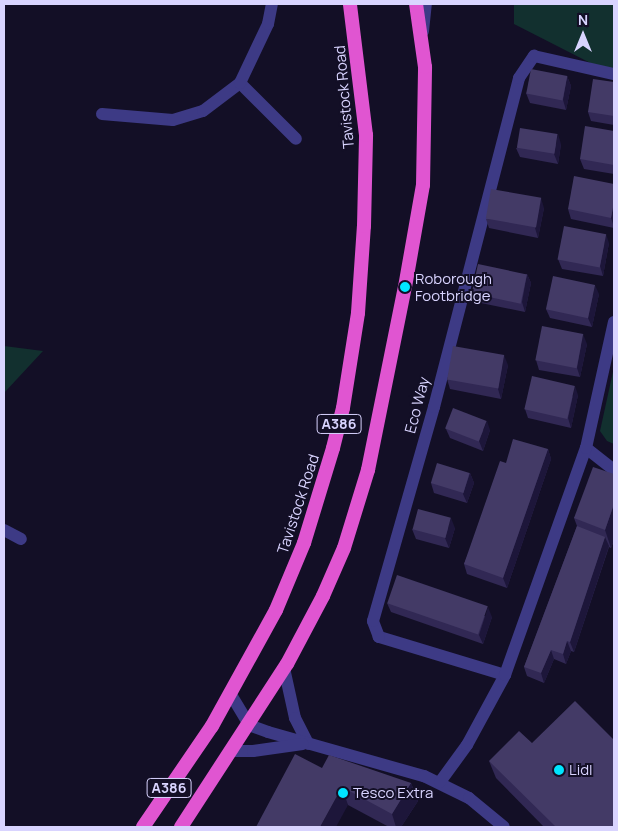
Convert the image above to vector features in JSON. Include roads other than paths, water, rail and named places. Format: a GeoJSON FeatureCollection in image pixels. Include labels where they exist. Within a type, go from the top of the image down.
{"type":"FeatureCollection","features":[{"type":"Feature","properties":{"kind":"highway","name":"Tavistock Road"},"geometry":{"type":"LineString","coordinates":[[143,827],[212,726],[276,610],[304,543],[328,466],[343,408],[358,313],[364,226],[366,135],[350,4]]}},
{"type":"Feature","properties":{"kind":"highway","name":"A386"},"geometry":{"type":"LineString","coordinates":[[181,827],[284,668],[323,596],[344,548],[368,470],[398,324],[423,184],[425,67],[416,4]]}},
{"type":"Feature","properties":{"kind":"street"},"geometry":{"type":"LineString","coordinates":[[102,114],[173,120],[203,112],[240,83],[268,24],[272,4]]}},
{"type":"Feature","properties":{"kind":"street"},"geometry":{"type":"LineString","coordinates":[[421,40],[426,4]]}},
{"type":"Feature","properties":{"kind":"street","name":"Eco Way"},"geometry":{"type":"LineString","coordinates":[[505,675],[379,637],[373,620],[434,407],[507,116],[519,78],[534,56],[614,74]]}},
{"type":"Feature","properties":{"kind":"street"},"geometry":{"type":"LineString","coordinates":[[240,83],[296,139]]}},
{"type":"Feature","properties":{"kind":"street"},"geometry":{"type":"LineString","coordinates":[[440,782],[467,745],[505,675],[586,448],[614,322]]}},
{"type":"Feature","properties":{"kind":"street"},"geometry":{"type":"LineString","coordinates":[[586,448],[614,470]]}},
{"type":"Feature","properties":{"kind":"street"},"geometry":{"type":"LineString","coordinates":[[4,530],[21,539]]}},
{"type":"Feature","properties":{"kind":"street"},"geometry":{"type":"LineString","coordinates":[[284,668],[295,718],[308,744]]}},
{"type":"Feature","properties":{"kind":"street"},"geometry":{"type":"LineString","coordinates":[[230,693],[249,724],[308,744],[440,782],[469,798],[504,827]]}},
{"type":"Feature","properties":{"kind":"street"},"geometry":{"type":"LineString","coordinates":[[231,751],[253,751],[308,744]]}},
{"type":"Feature","properties":{"kind":"place","name":"Roborough Footbridge"},"geometry":{"type":"Point","coordinates":[405,287]}},
{"type":"Feature","properties":{"kind":"place","name":"Lidl"},"geometry":{"type":"Point","coordinates":[559,770]}},
{"type":"Feature","properties":{"kind":"place","name":"Tesco Extra"},"geometry":{"type":"Point","coordinates":[343,793]}}]}
